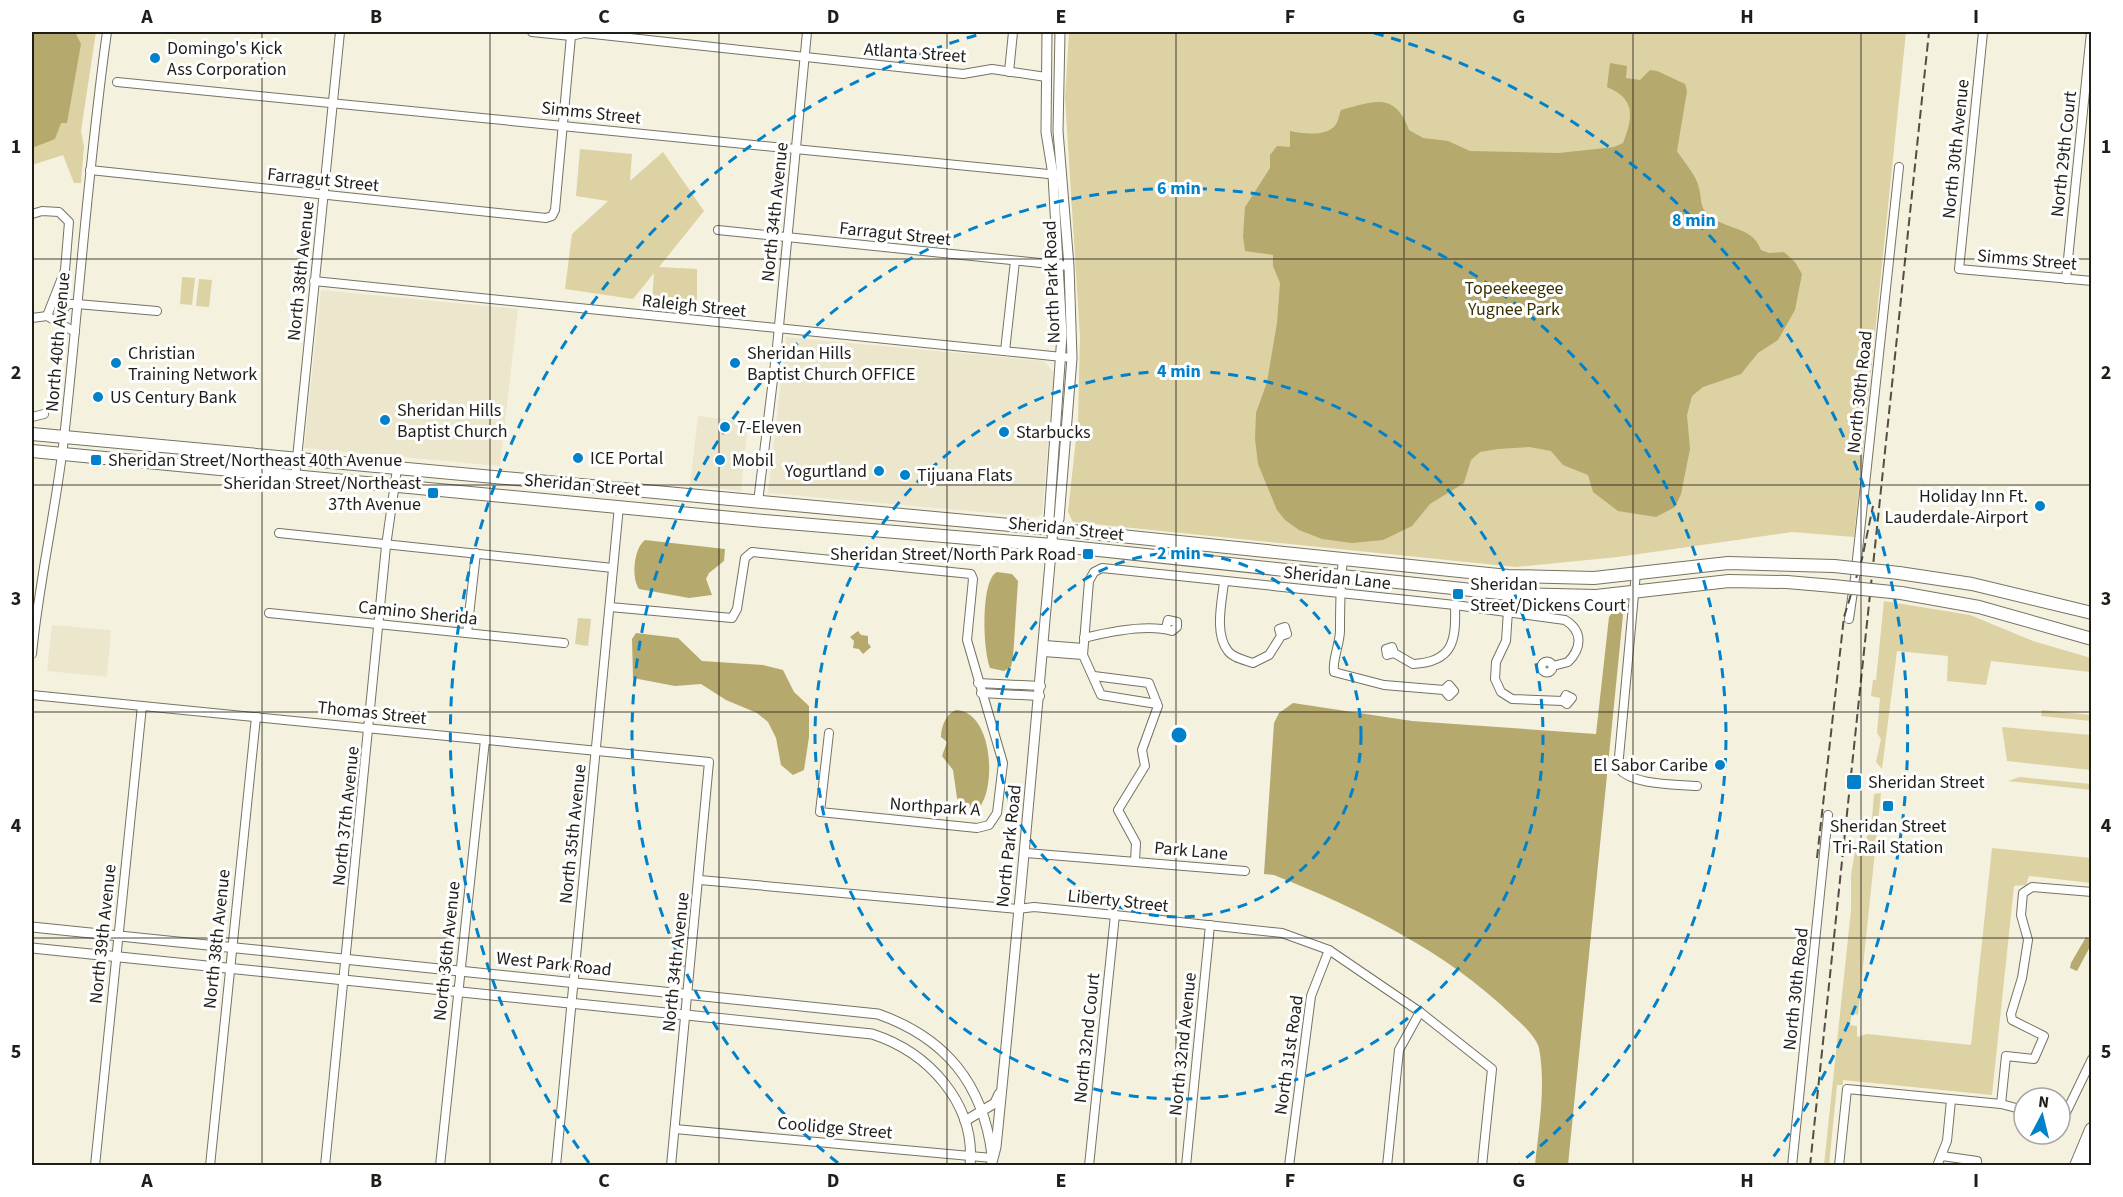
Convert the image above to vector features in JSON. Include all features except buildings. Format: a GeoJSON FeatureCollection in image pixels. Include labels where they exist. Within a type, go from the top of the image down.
{"type":"FeatureCollection","features":[{"type":"Feature","properties":{"kind":"highway"},"geometry":{"type":"LineString","coordinates":[[2077,1166],[2091,1130]]}},
{"type":"Feature","properties":{"kind":"highway"},"geometry":{"type":"LineString","coordinates":[[2087,1166],[2091,1156]]}},
{"type":"Feature","properties":{"kind":"main road","name":"Sheridan Street"},"geometry":{"type":"LineString","coordinates":[[32,434],[1053,529],[1343,560],[1559,579],[1728,563],[1834,566],[1972,584],[2091,613]]}},
{"type":"Feature","properties":{"kind":"main road","name":"Sheridan Street"},"geometry":{"type":"LineString","coordinates":[[32,451],[295,478],[1052,545],[1559,597],[1729,581],[1833,586],[1901,593],[1979,607],[2091,639]]}},
{"type":"Feature","properties":{"kind":"main road"},"geometry":{"type":"LineString","coordinates":[[534,498],[536,482]]}},
{"type":"Feature","properties":{"kind":"main road"},"geometry":{"type":"LineString","coordinates":[[738,518],[758,502]]}},
{"type":"Feature","properties":{"kind":"street","name":"North 40th Avenue"},"geometry":{"type":"LineString","coordinates":[[32,654],[36,610],[62,454],[90,170],[107,32]]}},
{"type":"Feature","properties":{"kind":"street","name":"North 38th Avenue"},"geometry":{"type":"LineString","coordinates":[[295,478],[340,32]]}},
{"type":"Feature","properties":{"kind":"street","name":"Atlanta Street"},"geometry":{"type":"LineString","coordinates":[[532,32],[572,36],[584,33],[804,59],[963,74],[992,69],[1046,77]]}},
{"type":"Feature","properties":{"kind":"street","name":"North 34th Avenue"},"geometry":{"type":"LineString","coordinates":[[758,502],[778,329],[807,32]]}},
{"type":"Feature","properties":{"kind":"street"},"geometry":{"type":"LineString","coordinates":[[1009,72],[1013,32]]}},
{"type":"Feature","properties":{"kind":"street","name":"North Park Road"},"geometry":{"type":"LineString","coordinates":[[1047,32],[1046,132],[1058,175],[1069,266],[1072,358],[1059,519],[1053,529]]}},
{"type":"Feature","properties":{"kind":"street","name":"North Park Road"},"geometry":{"type":"LineString","coordinates":[[992,1162],[996,1147],[1018,909],[1026,853],[1053,529],[1049,519],[1061,357],[1060,296],[1056,265],[1060,32]]}},
{"type":"Feature","properties":{"kind":"street","name":"North 30th Avenue"},"geometry":{"type":"LineString","coordinates":[[1959,269],[1983,32]]}},
{"type":"Feature","properties":{"kind":"street","name":"North 29th Court"},"geometry":{"type":"LineString","coordinates":[[2066,279],[2091,32]]}},
{"type":"Feature","properties":{"kind":"street"},"geometry":{"type":"LineString","coordinates":[[564,126],[572,36]]}},
{"type":"Feature","properties":{"kind":"street","name":"Simms Street"},"geometry":{"type":"LineString","coordinates":[[117,82],[1058,175]]}},
{"type":"Feature","properties":{"kind":"street","name":"Farragut Street"},"geometry":{"type":"LineString","coordinates":[[90,170],[546,218],[552,216],[555,210],[564,126]]}},
{"type":"Feature","properties":{"kind":"street","name":"North 30th Road"},"geometry":{"type":"LineString","coordinates":[[1849,619],[1856,578],[1899,167]]}},
{"type":"Feature","properties":{"kind":"street"},"geometry":{"type":"LineString","coordinates":[[32,214],[42,211],[59,212],[69,222],[65,270],[48,316]]}},
{"type":"Feature","properties":{"kind":"street","name":"Farragut Street"},"geometry":{"type":"LineString","coordinates":[[718,230],[1069,266]]}},
{"type":"Feature","properties":{"kind":"street"},"geometry":{"type":"LineString","coordinates":[[1005,351],[1015,261]]}},
{"type":"Feature","properties":{"kind":"street","name":"Simms Street"},"geometry":{"type":"LineString","coordinates":[[1959,269],[2091,281]]}},
{"type":"Feature","properties":{"kind":"street","name":"Raleigh Street"},"geometry":{"type":"LineString","coordinates":[[315,281],[1072,358]]}},
{"type":"Feature","properties":{"kind":"street"},"geometry":{"type":"LineString","coordinates":[[52,304],[75,329]]}},
{"type":"Feature","properties":{"kind":"street"},"geometry":{"type":"LineString","coordinates":[[60,313],[68,304],[157,311]]}},
{"type":"Feature","properties":{"kind":"street"},"geometry":{"type":"LineString","coordinates":[[32,318],[48,316],[75,329]]}},
{"type":"Feature","properties":{"kind":"street"},"geometry":{"type":"LineString","coordinates":[[32,417],[44,414]]}},
{"type":"Feature","properties":{"kind":"street","name":"North 37th Avenue"},"geometry":{"type":"LineString","coordinates":[[325,1166],[386,546],[397,469]]}},
{"type":"Feature","properties":{"kind":"street","name":"North 35th Avenue"},"geometry":{"type":"LineString","coordinates":[[556,1166],[619,506]]}},
{"type":"Feature","properties":{"kind":"street"},"geometry":{"type":"LineString","coordinates":[[279,533],[613,568]]}},
{"type":"Feature","properties":{"kind":"street","name":"Northpark A"},"geometry":{"type":"LineString","coordinates":[[610,607],[732,618],[737,609],[745,558],[752,552],[872,566],[971,574],[973,579],[967,640],[1003,763],[997,813],[984,828],[820,812],[829,733]]}},
{"type":"Feature","properties":{"kind":"street"},"geometry":{"type":"LineString","coordinates":[[467,633],[476,553]]}},
{"type":"Feature","properties":{"kind":"street"},"geometry":{"type":"LineString","coordinates":[[1343,560],[1339,593],[1340,631],[1337,654],[1333,664],[1334,672],[1384,685],[1444,690]]}},
{"type":"Feature","properties":{"kind":"street","name":"Sheridan Lane"},"geometry":{"type":"LineString","coordinates":[[1083,638],[1089,581],[1094,572],[1102,568],[1455,605],[1565,620],[1575,626],[1579,634],[1574,656],[1568,662],[1553,666]]}},
{"type":"Feature","properties":{"kind":"street"},"geometry":{"type":"LineString","coordinates":[[1636,573],[1618,768],[1625,776],[1668,784],[1697,786]]}},
{"type":"Feature","properties":{"kind":"street"},"geometry":{"type":"LineString","coordinates":[[1224,582],[1221,610],[1222,638],[1227,650],[1253,663],[1269,655],[1281,636]]}},
{"type":"Feature","properties":{"kind":"street"},"geometry":{"type":"LineString","coordinates":[[1394,653],[1413,664],[1437,660],[1451,647],[1455,637],[1455,605]]}},
{"type":"Feature","properties":{"kind":"street"},"geometry":{"type":"LineString","coordinates":[[1508,611],[1506,641],[1496,662],[1495,680],[1501,692],[1512,699],[1563,701]]}},
{"type":"Feature","properties":{"kind":"street","name":"Camino Sherida"},"geometry":{"type":"LineString","coordinates":[[269,613],[564,643]]}},
{"type":"Feature","properties":{"kind":"street"},"geometry":{"type":"LineString","coordinates":[[1094,676],[1149,683],[1157,704],[1106,698],[1101,695],[1083,652],[1083,638],[1109,632],[1166,628]]}},
{"type":"Feature","properties":{"kind":"street"},"geometry":{"type":"LineString","coordinates":[[1044,648],[1083,652]]}},
{"type":"Feature","properties":{"kind":"street"},"geometry":{"type":"LineString","coordinates":[[978,683],[1040,691]]}},
{"type":"Feature","properties":{"kind":"street"},"geometry":{"type":"LineString","coordinates":[[981,693],[1040,691]]}},
{"type":"Feature","properties":{"kind":"street","name":"Thomas Street"},"geometry":{"type":"LineString","coordinates":[[32,694],[709,762]]}},
{"type":"Feature","properties":{"kind":"street","name":"Park Lane"},"geometry":{"type":"LineString","coordinates":[[1135,861],[1136,843],[1118,810],[1145,766],[1142,750],[1157,704]]}},
{"type":"Feature","properties":{"kind":"street","name":"North 39th Avenue"},"geometry":{"type":"LineString","coordinates":[[95,1166],[142,706]]}},
{"type":"Feature","properties":{"kind":"street","name":"North 38th Avenue"},"geometry":{"type":"LineString","coordinates":[[210,1166],[228,969],[256,717]]}},
{"type":"Feature","properties":{"kind":"street","name":"North 36th Avenue"},"geometry":{"type":"LineString","coordinates":[[440,1166],[485,740]]}},
{"type":"Feature","properties":{"kind":"street","name":"North 34th Avenue"},"geometry":{"type":"LineString","coordinates":[[671,1166],[700,880],[709,762]]}},
{"type":"Feature","properties":{"kind":"street","name":"North 30th Road"},"geometry":{"type":"LineString","coordinates":[[1792,1166],[1828,815]]}},
{"type":"Feature","properties":{"kind":"street","name":"Park Lane"},"geometry":{"type":"LineString","coordinates":[[1026,853],[1245,871]]}},
{"type":"Feature","properties":{"kind":"street","name":"Liberty Street"},"geometry":{"type":"LineString","coordinates":[[700,880],[1018,909],[1034,908],[1115,915],[1282,933],[1329,951],[1420,1012],[1492,1069],[1482,1166]]}},
{"type":"Feature","properties":{"kind":"street"},"geometry":{"type":"LineString","coordinates":[[2001,1104],[2006,1056],[2034,1059],[2044,1036],[2012,1020],[2012,1005],[2022,978],[2028,940],[2021,915],[2025,890],[2032,887],[2091,892]]}},
{"type":"Feature","properties":{"kind":"street","name":"North 32nd Court"},"geometry":{"type":"LineString","coordinates":[[1089,1166],[1115,915]]}},
{"type":"Feature","properties":{"kind":"street","name":"North 32nd Avenue"},"geometry":{"type":"LineString","coordinates":[[1185,1166],[1210,925]]}},
{"type":"Feature","properties":{"kind":"street","name":"West Park Road"},"geometry":{"type":"LineString","coordinates":[[32,927],[852,1010],[896,1021],[937,1044],[960,1069],[982,1110],[992,1162]]}},
{"type":"Feature","properties":{"kind":"street","name":"West Park Road"},"geometry":{"type":"LineString","coordinates":[[32,948],[851,1031],[889,1040],[906,1048],[940,1076],[956,1100],[965,1121],[971,1161]]}},
{"type":"Feature","properties":{"kind":"street","name":"North 31st Road"},"geometry":{"type":"LineString","coordinates":[[1289,1166],[1311,996],[1329,951]]}},
{"type":"Feature","properties":{"kind":"street"},"geometry":{"type":"LineString","coordinates":[[1387,1166],[1399,1050],[1420,1012]]}},
{"type":"Feature","properties":{"kind":"street"},"geometry":{"type":"LineString","coordinates":[[2072,1099],[2091,1059]]}},
{"type":"Feature","properties":{"kind":"street"},"geometry":{"type":"LineString","coordinates":[[1839,1166],[1847,1089],[2012,1107]]}},
{"type":"Feature","properties":{"kind":"street"},"geometry":{"type":"LineString","coordinates":[[965,1121],[994,1103],[1000,1092]]}},
{"type":"Feature","properties":{"kind":"street"},"geometry":{"type":"LineString","coordinates":[[1937,1166],[1947,1141],[1951,1100]]}},
{"type":"Feature","properties":{"kind":"street","name":"Coolidge Street"},"geometry":{"type":"LineString","coordinates":[[675,1129],[992,1162]]}},
{"type":"Feature","properties":{"kind":"street"},"geometry":{"type":"LineString","coordinates":[[1942,1156],[1977,1161],[1977,1166]]}},
{"type":"Feature","properties":{"kind":"shaded area"},"geometry":{"type":"Polygon","coordinates":[[[32,32],[75,32],[81,44],[67,123],[61,123],[55,139],[32,148],[32,32]]]}},
{"type":"Feature","properties":{"kind":"shaded area"},"geometry":{"type":"Polygon","coordinates":[[[1610,63],[1627,66],[1626,78],[1640,80],[1650,70],[1685,84],[1687,91],[1677,151],[1696,179],[1703,208],[1715,219],[1751,236],[1761,250],[1769,253],[1784,252],[1795,262],[1802,274],[1795,310],[1778,340],[1758,353],[1741,374],[1703,387],[1692,396],[1687,415],[1690,449],[1681,494],[1675,507],[1656,517],[1618,511],[1593,492],[1588,475],[1563,465],[1551,451],[1529,447],[1480,452],[1471,460],[1464,483],[1430,504],[1412,526],[1383,540],[1352,543],[1322,539],[1299,530],[1285,520],[1277,510],[1258,464],[1255,439],[1256,413],[1267,382],[1277,323],[1280,283],[1273,266],[1273,255],[1245,251],[1243,236],[1245,207],[1270,168],[1270,155],[1277,146],[1290,147],[1290,131],[1308,134],[1328,131],[1338,121],[1341,110],[1374,102],[1382,102],[1397,110],[1409,130],[1423,138],[1448,141],[1470,151],[1559,153],[1614,147],[1623,143],[1629,125],[1630,110],[1623,97],[1607,87],[1610,63]]]}},
{"type":"Feature","properties":{"kind":"shaded area"},"geometry":{"type":"Polygon","coordinates":[[[321,290],[518,309],[500,466],[304,448],[321,290]]]}},
{"type":"Feature","properties":{"kind":"shaded area"},"geometry":{"type":"Polygon","coordinates":[[[786,337],[1044,361],[1054,373],[1042,514],[1037,517],[768,493],[786,337]]]}},
{"type":"Feature","properties":{"kind":"shaded area"},"geometry":{"type":"Polygon","coordinates":[[[698,416],[748,422],[741,491],[690,485],[698,416]]]}},
{"type":"Feature","properties":{"kind":"shaded area"},"geometry":{"type":"Polygon","coordinates":[[[645,540],[725,549],[724,561],[709,573],[706,579],[712,595],[689,598],[639,589],[634,570],[638,549],[645,540]]]}},
{"type":"Feature","properties":{"kind":"shaded area"},"geometry":{"type":"Polygon","coordinates":[[[997,572],[1012,574],[1018,581],[1013,658],[1011,667],[1004,671],[990,668],[985,633],[985,602],[992,578],[997,572]]]}},
{"type":"Feature","properties":{"kind":"shaded area"},"geometry":{"type":"Polygon","coordinates":[[[1620,609],[1623,615],[1568,1165],[1535,1165],[1542,1077],[1539,1048],[1528,1030],[1459,971],[1401,934],[1338,902],[1274,875],[1264,874],[1274,723],[1279,713],[1293,703],[1412,721],[1596,734],[1609,617],[1614,610],[1620,609]]]}},
{"type":"Feature","properties":{"kind":"shaded area"},"geometry":{"type":"Polygon","coordinates":[[[52,625],[111,630],[107,677],[47,671],[52,625]]]}},
{"type":"Feature","properties":{"kind":"shaded area"},"geometry":{"type":"Polygon","coordinates":[[[858,631],[861,635],[868,636],[868,643],[871,647],[863,654],[859,649],[853,648],[854,641],[850,637],[858,631]]]}},
{"type":"Feature","properties":{"kind":"shaded area"},"geometry":{"type":"Polygon","coordinates":[[[636,633],[678,638],[702,661],[763,665],[783,670],[794,692],[809,706],[809,737],[804,770],[793,775],[781,765],[776,738],[768,722],[757,713],[726,700],[701,684],[675,686],[633,678],[632,639],[636,633]]]}},
{"type":"Feature","properties":{"kind":"shaded area"},"geometry":{"type":"Polygon","coordinates":[[[956,710],[968,714],[977,722],[988,750],[986,794],[981,805],[970,808],[958,805],[953,770],[942,756],[947,742],[941,737],[943,725],[949,714],[956,710]]]}},
{"type":"Feature","properties":{"kind":"shaded area"},"geometry":{"type":"Polygon","coordinates":[[[2086,937],[2091,940],[2091,945],[2077,971],[2070,968],[2071,963],[2086,937]]]}},
{"type":"Feature","properties":{"kind":"green space"},"geometry":{"type":"Polygon","coordinates":[[[32,32],[96,32],[81,131],[84,146],[81,183],[74,183],[63,155],[32,165],[32,32]]]}},
{"type":"Feature","properties":{"kind":"green space","name":"Topeekeegee Yugnee Park"},"geometry":{"type":"Polygon","coordinates":[[[1069,32],[1906,32],[1854,537],[1792,532],[1618,557],[1516,567],[1073,522],[1068,512],[1078,420],[1080,337],[1065,98],[1069,32]]]}},
{"type":"Feature","properties":{"kind":"green space"},"geometry":{"type":"Polygon","coordinates":[[[580,149],[632,154],[630,181],[663,152],[704,211],[659,267],[697,269],[697,305],[652,301],[654,273],[633,299],[565,289],[572,234],[608,201],[576,196],[580,149]]]}},
{"type":"Feature","properties":{"kind":"green space"},"geometry":{"type":"Polygon","coordinates":[[[182,277],[195,278],[192,305],[180,304],[182,277]]]}},
{"type":"Feature","properties":{"kind":"green space"},"geometry":{"type":"Polygon","coordinates":[[[199,279],[212,280],[209,307],[196,306],[199,279]]]}},
{"type":"Feature","properties":{"kind":"green space"},"geometry":{"type":"Polygon","coordinates":[[[1884,601],[1970,615],[2033,641],[2091,658],[2091,672],[1991,661],[1986,685],[1947,681],[1948,656],[1897,651],[1882,769],[1876,762],[1881,739],[1877,733],[1880,698],[1871,696],[1873,680],[1876,680],[1884,601]]]}},
{"type":"Feature","properties":{"kind":"green space"},"geometry":{"type":"Polygon","coordinates":[[[578,618],[591,619],[588,646],[575,644],[578,618]]]}},
{"type":"Feature","properties":{"kind":"green space"},"geometry":{"type":"Polygon","coordinates":[[[2042,710],[2091,715],[2091,721],[2041,716],[2042,710]]]}},
{"type":"Feature","properties":{"kind":"green space"},"geometry":{"type":"Polygon","coordinates":[[[2002,727],[2091,735],[2091,770],[2007,761],[2002,727]]]}},
{"type":"Feature","properties":{"kind":"green space"},"geometry":{"type":"Polygon","coordinates":[[[2020,777],[2091,784],[2091,790],[2008,781],[2020,777]]]}},
{"type":"Feature","properties":{"kind":"green space"},"geometry":{"type":"Polygon","coordinates":[[[1881,793],[1858,1015],[1852,1014],[1850,1025],[1857,1026],[1857,1037],[1867,1034],[1971,1045],[1992,848],[2091,858],[2091,883],[2029,876],[2026,885],[2014,886],[1992,1095],[1843,1080],[1843,1085],[1837,1085],[1829,1165],[1824,1165],[1851,910],[1851,875],[1855,851],[1865,852],[1867,836],[1871,831],[1874,794],[1881,793]]]}},
{"type":"Feature","properties":{"kind":"railway"},"geometry":{"type":"LineString","coordinates":[[1810,1166],[1929,32]]}},
{"type":"Feature","properties":{"kind":"railway"},"geometry":{"type":"LineString","coordinates":[[1817,858],[1844,617],[1862,559],[1873,506]]}},
{"type":"Feature","properties":{"kind":"place","name":"Domingo's Kick Ass Corporation"},"geometry":{"type":"Point","coordinates":[155,58]}},
{"type":"Feature","properties":{"kind":"place","name":"Christian Training Network"},"geometry":{"type":"Point","coordinates":[116,363]}},
{"type":"Feature","properties":{"kind":"place","name":"Sheridan Hills Baptist Church OFFICE"},"geometry":{"type":"Point","coordinates":[735,363]}},
{"type":"Feature","properties":{"kind":"place","name":"US Century Bank"},"geometry":{"type":"Point","coordinates":[98,397]}},
{"type":"Feature","properties":{"kind":"place","name":"Sheridan Hills Baptist Church"},"geometry":{"type":"Point","coordinates":[385,420]}},
{"type":"Feature","properties":{"kind":"place","name":"7-Eleven"},"geometry":{"type":"Point","coordinates":[725,427]}},
{"type":"Feature","properties":{"kind":"place","name":"Starbucks"},"geometry":{"type":"Point","coordinates":[1004,432]}},
{"type":"Feature","properties":{"kind":"place","name":"ICE Portal"},"geometry":{"type":"Point","coordinates":[578,458]}},
{"type":"Feature","properties":{"kind":"place","name":"Sheridan Street/Northeast 40th Avenue"},"geometry":{"type":"Point","coordinates":[96,460]}},
{"type":"Feature","properties":{"kind":"place","name":"Mobil"},"geometry":{"type":"Point","coordinates":[720,460]}},
{"type":"Feature","properties":{"kind":"place","name":"Yogurtland"},"geometry":{"type":"Point","coordinates":[879,471]}},
{"type":"Feature","properties":{"kind":"place","name":"Tijuana Flats"},"geometry":{"type":"Point","coordinates":[905,475]}},
{"type":"Feature","properties":{"kind":"place","name":"Sheridan Street/Northeast 37th Avenue"},"geometry":{"type":"Point","coordinates":[433,493]}},
{"type":"Feature","properties":{"kind":"place","name":"Holiday Inn Ft. Lauderdale-Airport"},"geometry":{"type":"Point","coordinates":[2040,506]}},
{"type":"Feature","properties":{"kind":"place","name":"Sheridan Street/North Park Road"},"geometry":{"type":"Point","coordinates":[1088,554]}},
{"type":"Feature","properties":{"kind":"place","name":"Sheridan Street/Dickens Court"},"geometry":{"type":"Point","coordinates":[1458,594]}},
{"type":"Feature","properties":{"kind":"place","name":"El Sabor Caribe"},"geometry":{"type":"Point","coordinates":[1720,765]}},
{"type":"Feature","properties":{"kind":"place","name":"Sheridan Street"},"geometry":{"type":"Point","coordinates":[1854,782]}},
{"type":"Feature","properties":{"kind":"place","name":"Sheridan Street Tri-Rail Station"},"geometry":{"type":"Point","coordinates":[1888,806]}}]}
